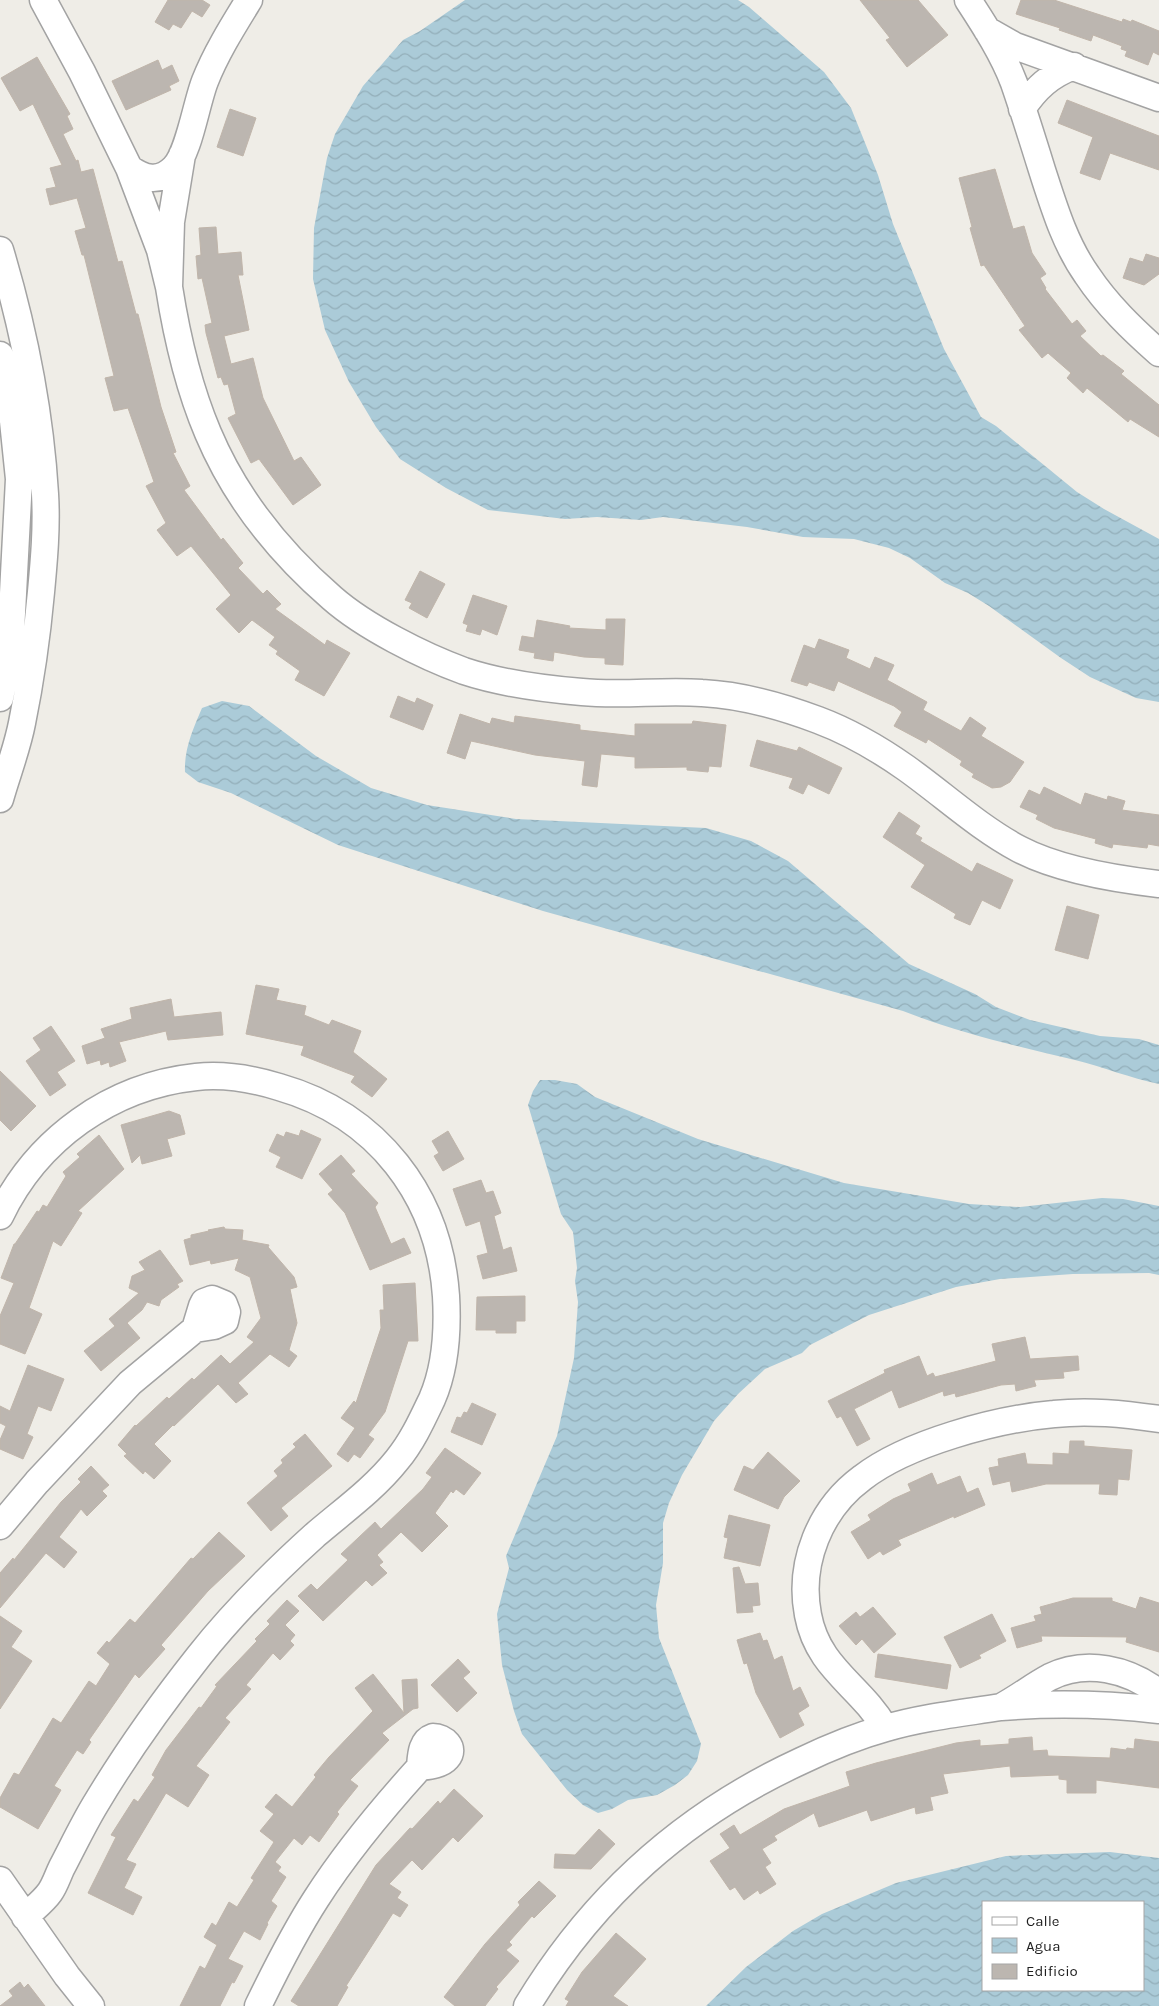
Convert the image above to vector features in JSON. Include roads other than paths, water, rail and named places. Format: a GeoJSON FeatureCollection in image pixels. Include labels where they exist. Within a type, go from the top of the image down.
{"type":"FeatureCollection","features":[{"type":"Feature","properties":{"kind":"street"},"geometry":{"type":"LineString","coordinates":[[43,0],[82,72],[129,168],[160,250],[169,287],[179,346],[208,434],[242,497],[272,538],[334,600],[370,625],[415,650],[466,672],[518,683],[581,692],[622,694],[701,693],[743,698],[817,719],[849,733],[875,748],[909,770],[988,830],[1021,850],[1044,860],[1114,879],[1159,884]]}},
{"type":"Feature","properties":{"kind":"street"},"geometry":{"type":"LineString","coordinates":[[169,287],[171,222],[182,155],[205,82],[226,36],[249,0]]}},
{"type":"Feature","properties":{"kind":"street"},"geometry":{"type":"LineString","coordinates":[[968,0],[987,30],[1013,81],[1062,231],[1086,274],[1114,311],[1159,353]]}},
{"type":"Feature","properties":{"kind":"street"},"geometry":{"type":"LineString","coordinates":[[987,30],[1015,46],[1159,98]]}},
{"type":"Feature","properties":{"kind":"street"},"geometry":{"type":"LineString","coordinates":[[1022,109],[1033,92],[1045,80],[1058,72],[1074,66]]}},
{"type":"Feature","properties":{"kind":"street"},"geometry":{"type":"LineString","coordinates":[[129,168],[141,177],[156,178],[166,175],[175,167],[182,155]]}},
{"type":"Feature","properties":{"kind":"street"},"geometry":{"type":"LineString","coordinates":[[0,250],[15,300],[29,359],[40,430],[45,496],[44,556],[35,654],[22,725],[0,799]]}},
{"type":"Feature","properties":{"kind":"street"},"geometry":{"type":"LineString","coordinates":[[0,355],[13,421],[19,479],[10,651],[0,698]]}},
{"type":"Feature","properties":{"kind":"street"},"geometry":{"type":"LineString","coordinates":[[0,1216],[9,1196],[29,1168],[48,1147],[74,1125],[106,1104],[137,1090],[166,1082],[199,1077],[257,1080],[297,1092],[346,1117],[382,1147],[406,1176],[422,1202],[433,1227],[440,1250],[445,1279],[447,1312],[446,1340],[440,1380],[419,1427],[404,1450],[383,1476],[272,1576],[204,1650],[174,1688],[117,1769],[89,1816],[50,1892],[25,1917]]}},
{"type":"Feature","properties":{"kind":"street"},"geometry":{"type":"LineString","coordinates":[[0,1526],[37,1482],[130,1383],[194,1329]]}},
{"type":"Feature","properties":{"kind":"street"},"geometry":{"type":"LineString","coordinates":[[885,1728],[875,1711],[842,1679],[826,1660],[814,1637],[807,1614],[807,1568],[812,1548],[819,1529],[845,1492],[862,1477],[896,1458],[946,1437],[984,1426],[1025,1417],[1055,1414],[1099,1413],[1159,1419]]}},
{"type":"Feature","properties":{"kind":"street"},"geometry":{"type":"LineString","coordinates":[[1001,1707],[1051,1677],[1071,1670],[1093,1667],[1129,1674],[1147,1683],[1159,1693]]}},
{"type":"Feature","properties":{"kind":"street"},"geometry":{"type":"LineString","coordinates":[[527,2006],[553,1966],[586,1924],[623,1882],[680,1832],[717,1806],[766,1777],[822,1752],[885,1728],[920,1720],[1001,1707],[1051,1704],[1118,1705],[1159,1710]]}},
{"type":"Feature","properties":{"kind":"street"},"geometry":{"type":"LineString","coordinates":[[258,2006],[299,1927],[317,1898],[348,1853],[383,1808],[420,1767]]}},
{"type":"Feature","properties":{"kind":"street"},"geometry":{"type":"LineString","coordinates":[[0,1880],[91,2006]]}},
{"type":"Feature","properties":{"kind":"water"},"geometry":{"type":"Polygon","coordinates":[[[465,0],[738,0],[749,7],[824,72],[851,108],[878,175],[893,224],[944,349],[981,417],[996,426],[1077,492],[1159,539],[1159,702],[1136,698],[1090,677],[989,606],[968,593],[945,583],[910,558],[889,548],[854,539],[803,537],[747,527],[663,517],[641,520],[597,517],[565,519],[488,510],[446,488],[400,459],[376,427],[349,382],[325,330],[313,279],[314,228],[327,158],[335,134],[363,86],[403,40],[420,31],[465,0]]]}},
{"type":"Feature","properties":{"kind":"water"},"geometry":{"type":"Polygon","coordinates":[[[222,701],[249,706],[316,756],[371,788],[427,805],[516,819],[706,828],[751,841],[788,861],[909,964],[975,994],[996,1007],[1030,1020],[1100,1036],[1139,1039],[1159,1045],[1159,1084],[945,1026],[903,1011],[543,911],[338,845],[231,793],[198,782],[185,772],[192,731],[202,708],[222,701]]]}},
{"type":"Feature","properties":{"kind":"water"},"geometry":{"type":"Polygon","coordinates":[[[540,1080],[555,1080],[577,1084],[595,1097],[698,1139],[844,1183],[969,1204],[1020,1207],[1102,1198],[1123,1199],[1159,1206],[1159,1275],[1149,1273],[1073,1274],[1000,1279],[956,1287],[869,1315],[810,1345],[802,1353],[765,1369],[738,1394],[714,1421],[682,1475],[669,1503],[663,1523],[663,1563],[656,1605],[659,1638],[701,1744],[697,1761],[688,1775],[657,1795],[628,1800],[612,1809],[598,1813],[583,1805],[567,1790],[522,1734],[502,1665],[497,1614],[509,1568],[506,1556],[557,1436],[574,1358],[578,1302],[573,1232],[561,1214],[528,1105],[533,1091],[540,1080]]]}},
{"type":"Feature","properties":{"kind":"water"},"geometry":{"type":"Polygon","coordinates":[[[1110,1852],[1159,1858],[1159,2006],[706,2006],[746,1967],[793,1931],[822,1914],[896,1883],[1006,1856],[1110,1852]]]}}]}
